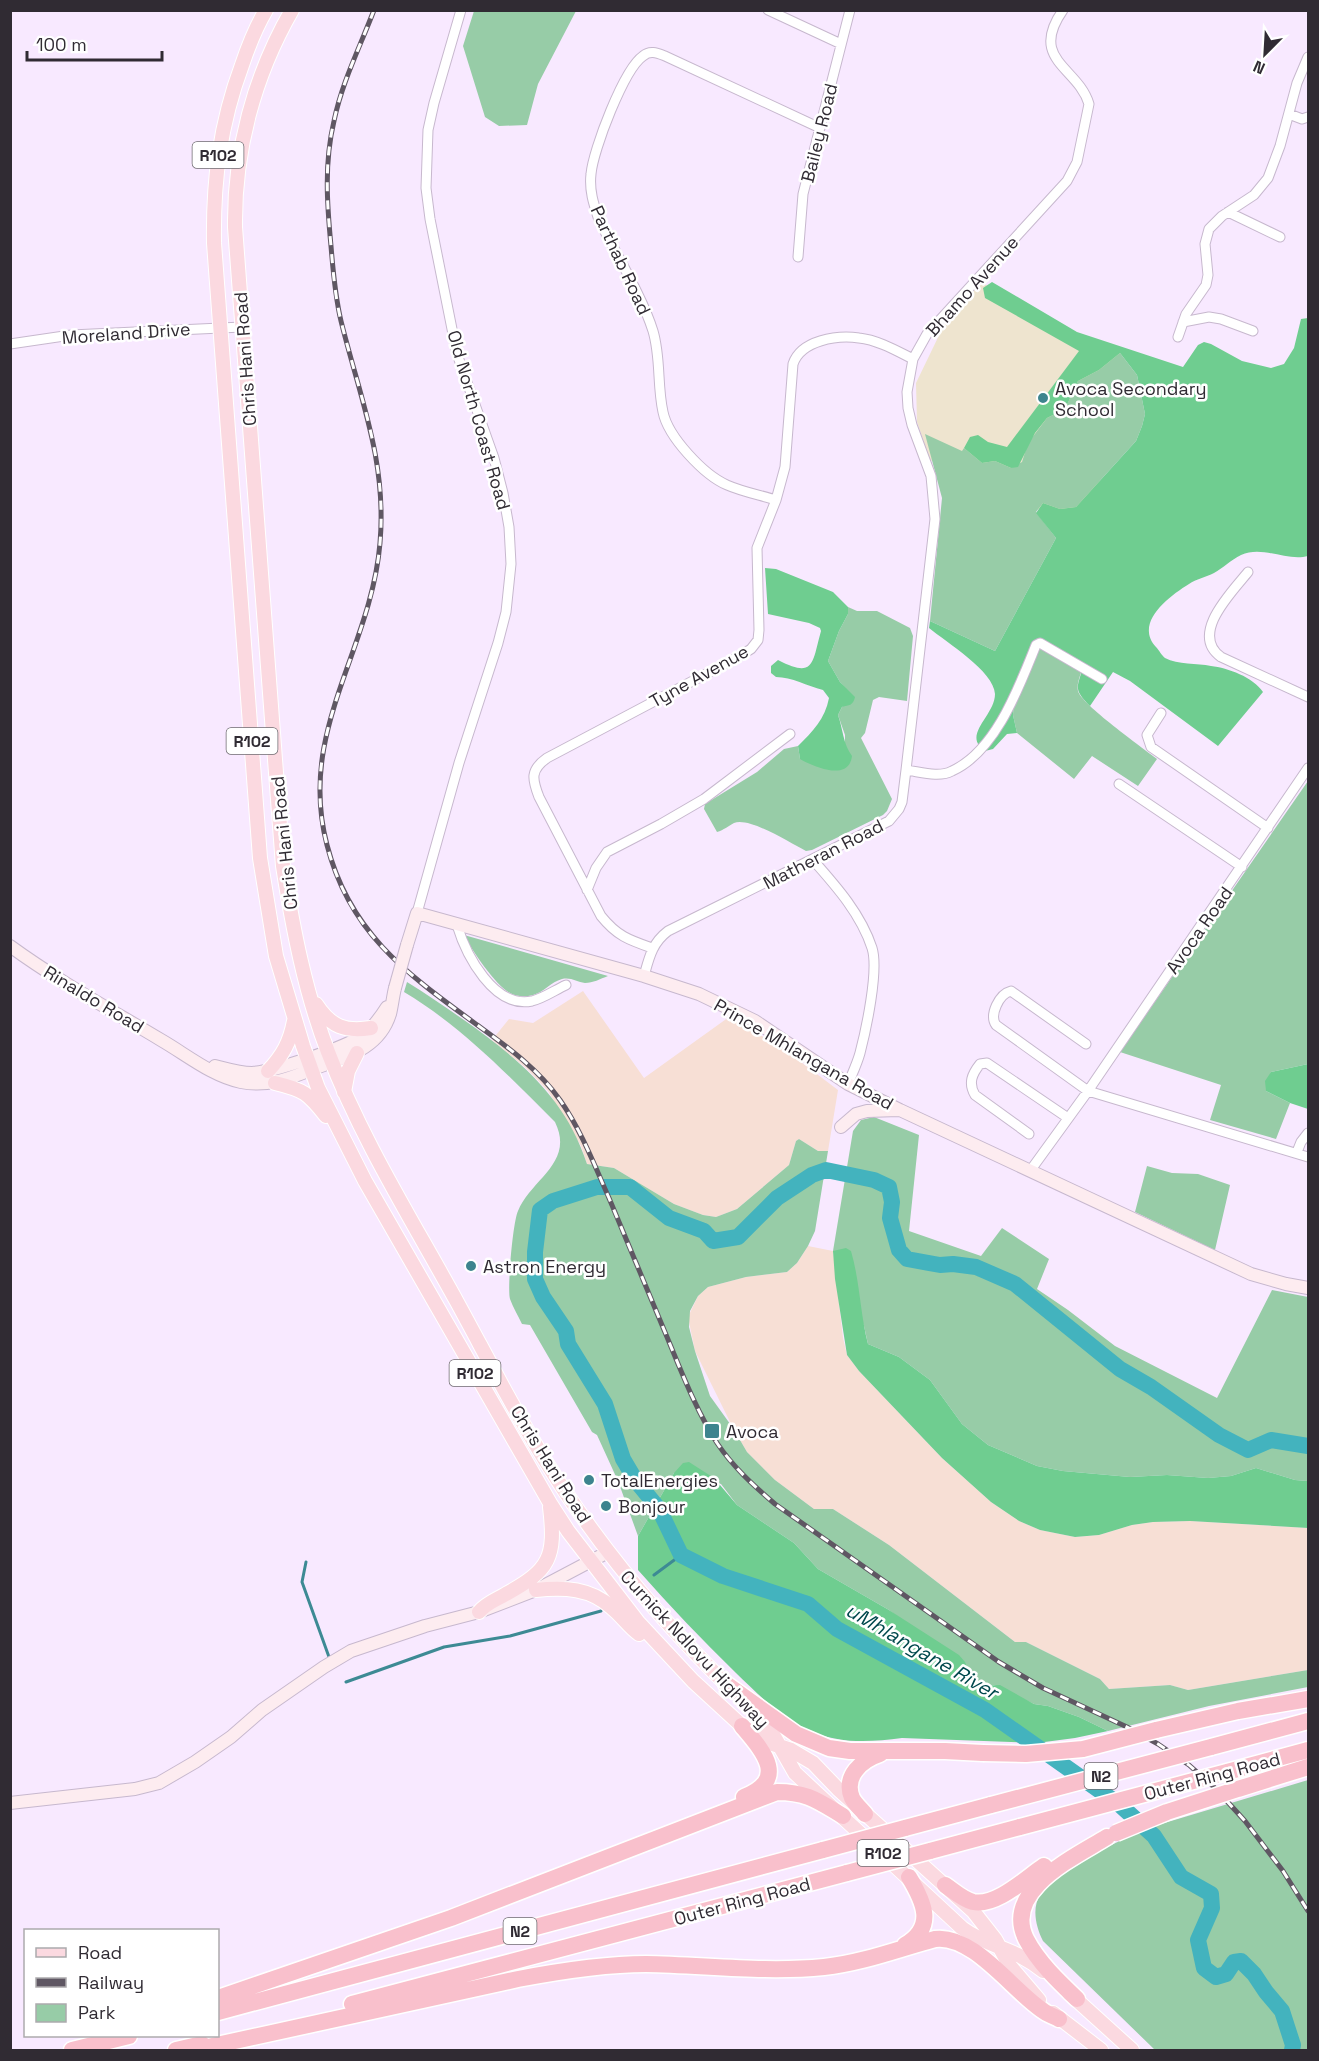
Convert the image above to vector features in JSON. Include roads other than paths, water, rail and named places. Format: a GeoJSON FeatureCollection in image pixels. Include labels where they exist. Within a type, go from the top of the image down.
{"type":"FeatureCollection","features":[{"type":"Feature","properties":{"kind":"highway"},"geometry":{"type":"LineString","coordinates":[[726,1684],[779,1724],[814,1743],[850,1752],[945,1751],[1026,1754],[1083,1749],[1238,1711],[1308,1699]]}},
{"type":"Feature","properties":{"kind":"highway","name":"Outer Ring Road"},"geometry":{"type":"LineString","coordinates":[[219,2012],[1308,1721]]}},
{"type":"Feature","properties":{"kind":"highway"},"geometry":{"type":"LineString","coordinates":[[654,1841],[711,1810],[749,1795],[766,1781],[769,1770],[767,1761],[762,1750],[742,1726]]}},
{"type":"Feature","properties":{"kind":"highway","name":"Outer Ring Road"},"geometry":{"type":"LineString","coordinates":[[176,2050],[1308,1750]]}},
{"type":"Feature","properties":{"kind":"highway"},"geometry":{"type":"LineString","coordinates":[[865,1814],[852,1798],[850,1783],[852,1776],[863,1762],[887,1752]]}},
{"type":"Feature","properties":{"kind":"highway"},"geometry":{"type":"LineString","coordinates":[[945,1885],[963,1898],[974,1902],[993,1900],[1046,1865],[1111,1835],[1167,1812],[1308,1767]]}},
{"type":"Feature","properties":{"kind":"highway"},"geometry":{"type":"LineString","coordinates":[[219,1998],[451,1918],[777,1792],[808,1795],[843,1816]]}},
{"type":"Feature","properties":{"kind":"highway"},"geometry":{"type":"LineString","coordinates":[[1077,1999],[1047,1970],[1026,1938],[1022,1922],[1023,1909],[1027,1898],[1043,1879],[1111,1835]]}},
{"type":"Feature","properties":{"kind":"highway"},"geometry":{"type":"LineString","coordinates":[[894,1952],[914,1938],[924,1921],[925,1914],[921,1896],[909,1877]]}},
{"type":"Feature","properties":{"kind":"highway"},"geometry":{"type":"LineString","coordinates":[[194,2050],[566,1970],[643,1964],[801,1968],[846,1964],[945,1938],[955,1940],[977,1954],[1043,2011],[1059,2019]]}},
{"type":"Feature","properties":{"kind":"highway"},"geometry":{"type":"LineString","coordinates":[[72,2050],[121,2037]]}},
{"type":"Feature","properties":{"kind":"main road","name":"Chris Hani Road"},"geometry":{"type":"LineString","coordinates":[[266,10],[247,51],[230,97],[215,176],[214,209],[219,327],[260,858],[276,956],[309,1064],[342,1137],[375,1199],[550,1503],[590,1562]]}},
{"type":"Feature","properties":{"kind":"main road","name":"Chris Hani Road"},"geometry":{"type":"LineString","coordinates":[[292,10],[266,64],[246,123],[234,198],[283,866],[294,933],[310,995],[330,1056],[344,1092],[370,1146],[527,1428],[565,1492],[608,1552]]}},
{"type":"Feature","properties":{"kind":"main road"},"geometry":{"type":"LineString","coordinates":[[310,995],[319,1010],[335,1025],[356,1031],[371,1028]]}},
{"type":"Feature","properties":{"kind":"main road"},"geometry":{"type":"LineString","coordinates":[[294,1019],[289,1043],[272,1077],[311,1098],[342,1137]]}},
{"type":"Feature","properties":{"kind":"main road"},"geometry":{"type":"LineString","coordinates":[[344,1092],[348,1071],[357,1053]]}},
{"type":"Feature","properties":{"kind":"main road"},"geometry":{"type":"LineString","coordinates":[[479,1612],[487,1603],[531,1580],[542,1569],[549,1557],[552,1543],[550,1503]]}},
{"type":"Feature","properties":{"kind":"main road","name":"Curnick Ndlovu Highway"},"geometry":{"type":"LineString","coordinates":[[608,1552],[648,1602],[726,1684],[762,1718],[795,1773],[968,1932],[987,1943],[1029,1959],[1077,1999],[1132,2050]]}},
{"type":"Feature","properties":{"kind":"main road","name":"Curnick Ndlovu Highway"},"geometry":{"type":"LineString","coordinates":[[590,1562],[663,1651],[728,1716],[767,1742],[813,1763],[865,1814],[973,1911],[1010,1966],[1031,1992],[1059,2019],[1101,2050]]}},
{"type":"Feature","properties":{"kind":"main road"},"geometry":{"type":"LineString","coordinates":[[536,1590],[565,1588],[591,1594],[612,1608],[635,1632],[663,1651]]}},
{"type":"Feature","properties":{"kind":"street","name":"Old North Coast Road"},"geometry":{"type":"LineString","coordinates":[[330,1056],[357,1053],[372,1042],[382,1030],[389,1016],[459,763],[506,612],[511,564],[509,527],[503,493],[494,458],[457,354],[433,238],[426,188],[428,130],[461,10]]}},
{"type":"Feature","properties":{"kind":"street"},"geometry":{"type":"LineString","coordinates":[[768,10],[841,44]]}},
{"type":"Feature","properties":{"kind":"street","name":"Bailey Road"},"geometry":{"type":"LineString","coordinates":[[798,257],[803,194],[850,10]]}},
{"type":"Feature","properties":{"kind":"street","name":"Bhamo Avenue"},"geometry":{"type":"LineString","coordinates":[[906,770],[935,519],[931,476],[908,408],[907,392],[913,358],[927,334],[1067,181],[1077,162],[1089,104],[1087,96],[1059,63],[1051,44],[1052,34],[1063,10]]}},
{"type":"Feature","properties":{"kind":"street","name":"Parthab Road"},"geometry":{"type":"LineString","coordinates":[[776,500],[727,485],[714,478],[674,437],[667,424],[660,396],[659,355],[652,328],[599,220],[591,191],[591,175],[594,154],[605,123],[634,64],[649,52],[656,52],[820,128]]}},
{"type":"Feature","properties":{"kind":"street"},"geometry":{"type":"LineString","coordinates":[[1178,337],[1183,322],[1206,285],[1208,275],[1205,244],[1209,229],[1228,212],[1254,195],[1268,178],[1297,83],[1308,57]]}},
{"type":"Feature","properties":{"kind":"street"},"geometry":{"type":"LineString","coordinates":[[1289,114],[1302,119],[1308,117]]}},
{"type":"Feature","properties":{"kind":"street"},"geometry":{"type":"LineString","coordinates":[[1228,212],[1280,237]]}},
{"type":"Feature","properties":{"kind":"street"},"geometry":{"type":"LineString","coordinates":[[1183,322],[1209,317],[1253,331]]}},
{"type":"Feature","properties":{"kind":"street","name":"Moreland Drive"},"geometry":{"type":"LineString","coordinates":[[10,344],[71,335],[242,327]]}},
{"type":"Feature","properties":{"kind":"street","name":"Tyne Avenue"},"geometry":{"type":"LineString","coordinates":[[652,948],[630,941],[611,928],[602,916],[539,797],[534,785],[535,771],[539,764],[548,758],[751,649],[758,640],[757,548],[776,500],[784,467],[793,364],[800,351],[817,342],[838,338],[860,338],[913,358]]}},
{"type":"Feature","properties":{"kind":"street"},"geometry":{"type":"LineString","coordinates":[[1248,572],[1226,600],[1210,626],[1209,637],[1212,648],[1221,657],[1308,697]]}},
{"type":"Feature","properties":{"kind":"street"},"geometry":{"type":"LineString","coordinates":[[906,770],[937,774],[953,771],[988,742],[1018,690],[1036,645],[1040,643],[1102,679]]}},
{"type":"Feature","properties":{"kind":"street"},"geometry":{"type":"LineString","coordinates":[[1161,713],[1147,735],[1151,747],[1268,828]]}},
{"type":"Feature","properties":{"kind":"street"},"geometry":{"type":"LineString","coordinates":[[587,890],[592,876],[607,852],[704,799],[790,734]]}},
{"type":"Feature","properties":{"kind":"street","name":"Avoca Road"},"geometry":{"type":"LineString","coordinates":[[1030,1171],[1242,867],[1308,768]]}},
{"type":"Feature","properties":{"kind":"street","name":"Matheran Road"},"geometry":{"type":"LineString","coordinates":[[652,948],[658,938],[668,931],[889,820],[902,802],[906,770]]}},
{"type":"Feature","properties":{"kind":"street"},"geometry":{"type":"LineString","coordinates":[[1119,784],[1242,867]]}},
{"type":"Feature","properties":{"kind":"street"},"geometry":{"type":"LineString","coordinates":[[813,860],[855,912],[869,940],[874,960],[868,1011],[859,1054],[848,1084]]}},
{"type":"Feature","properties":{"kind":"street","name":"Prince Mhlangana Road"},"geometry":{"type":"LineString","coordinates":[[417,913],[644,976],[699,994],[746,1016],[848,1084],[900,1110],[1251,1274],[1308,1288]]}},
{"type":"Feature","properties":{"kind":"street"},"geometry":{"type":"LineString","coordinates":[[457,925],[463,946],[468,954],[487,980],[504,997],[519,1002],[532,1001],[566,985]]}},
{"type":"Feature","properties":{"kind":"street","name":"Rinaldo Road"},"geometry":{"type":"LineString","coordinates":[[10,946],[49,973],[178,1050],[211,1064],[239,1072],[272,1077],[330,1056]]}},
{"type":"Feature","properties":{"kind":"street"},"geometry":{"type":"LineString","coordinates":[[644,976],[652,948]]}},
{"type":"Feature","properties":{"kind":"street"},"geometry":{"type":"LineString","coordinates":[[1086,1044],[1011,992],[1004,995],[993,1015],[993,1022],[996,1025],[1088,1090],[1308,1157]]}},
{"type":"Feature","properties":{"kind":"street","name":"Old North Coast Road"},"geometry":{"type":"LineString","coordinates":[[330,1056],[371,1028],[394,993]]}},
{"type":"Feature","properties":{"kind":"street"},"geometry":{"type":"LineString","coordinates":[[1029,1134],[975,1095],[971,1088],[971,1080],[980,1064],[987,1063],[1068,1118]]}},
{"type":"Feature","properties":{"kind":"street"},"geometry":{"type":"LineString","coordinates":[[841,1127],[856,1114],[867,1111],[900,1110]]}},
{"type":"Feature","properties":{"kind":"street"},"geometry":{"type":"LineString","coordinates":[[1297,1152],[1308,1133]]}},
{"type":"Feature","properties":{"kind":"street"},"geometry":{"type":"LineString","coordinates":[[10,1803],[135,1789],[159,1783],[195,1762],[231,1737],[262,1710],[351,1651],[425,1626],[479,1612],[536,1590],[608,1552]]}},
{"type":"Feature","properties":{"kind":"waterway","name":"uMhlangane River"},"geometry":{"type":"LineString","coordinates":[[1292,2050],[1293,2045],[1282,2011],[1254,1974],[1241,1961],[1234,1962],[1226,1974],[1216,1977],[1204,1968],[1198,1940],[1212,1908],[1211,1894],[1181,1877],[1154,1836],[1120,1805],[985,1710],[837,1629],[808,1604],[723,1576],[681,1555],[659,1509],[636,1481],[623,1459],[605,1404],[568,1344],[566,1331],[543,1297],[535,1279],[535,1252],[540,1210],[553,1201],[597,1187],[630,1187],[669,1218],[704,1231],[713,1241],[738,1237],[777,1198],[812,1175],[826,1170],[874,1180],[889,1187],[892,1202],[890,1218],[899,1250],[907,1259],[940,1265],[976,1267],[1015,1284],[1120,1369],[1151,1387],[1219,1435],[1248,1450],[1271,1440],[1308,1446]]}},
{"type":"Feature","properties":{"kind":"waterway"},"geometry":{"type":"LineString","coordinates":[[654,1575],[681,1555]]}},
{"type":"Feature","properties":{"kind":"waterway"},"geometry":{"type":"LineString","coordinates":[[306,1562],[302,1582],[329,1657]]}},
{"type":"Feature","properties":{"kind":"waterway"},"geometry":{"type":"LineString","coordinates":[[346,1682],[444,1647],[510,1636],[601,1611]]}},
{"type":"Feature","properties":{"kind":"railway"},"geometry":{"type":"LineString","coordinates":[[374,10],[346,78],[337,107],[329,152],[327,184],[336,293],[376,457],[381,513],[380,543],[374,582],[364,620],[328,728],[321,765],[320,804],[327,845],[337,877],[367,928],[386,950],[429,989],[523,1060],[560,1100],[592,1160],[696,1404],[717,1443],[737,1468],[775,1504],[999,1662],[1043,1688],[1127,1727],[1189,1765],[1215,1788],[1245,1821],[1283,1871],[1308,1911]]}},
{"type":"Feature","properties":{"kind":"place","name":"Avoca Secondary School"},"geometry":{"type":"Point","coordinates":[1043,398]}},
{"type":"Feature","properties":{"kind":"place","name":"Astron Energy"},"geometry":{"type":"Point","coordinates":[471,1266]}},
{"type":"Feature","properties":{"kind":"place","name":"Avoca"},"geometry":{"type":"Point","coordinates":[712,1431]}},
{"type":"Feature","properties":{"kind":"place","name":"TotalEnergies"},"geometry":{"type":"Point","coordinates":[589,1480]}},
{"type":"Feature","properties":{"kind":"place","name":"Bonjour"},"geometry":{"type":"Point","coordinates":[606,1506]}}]}
